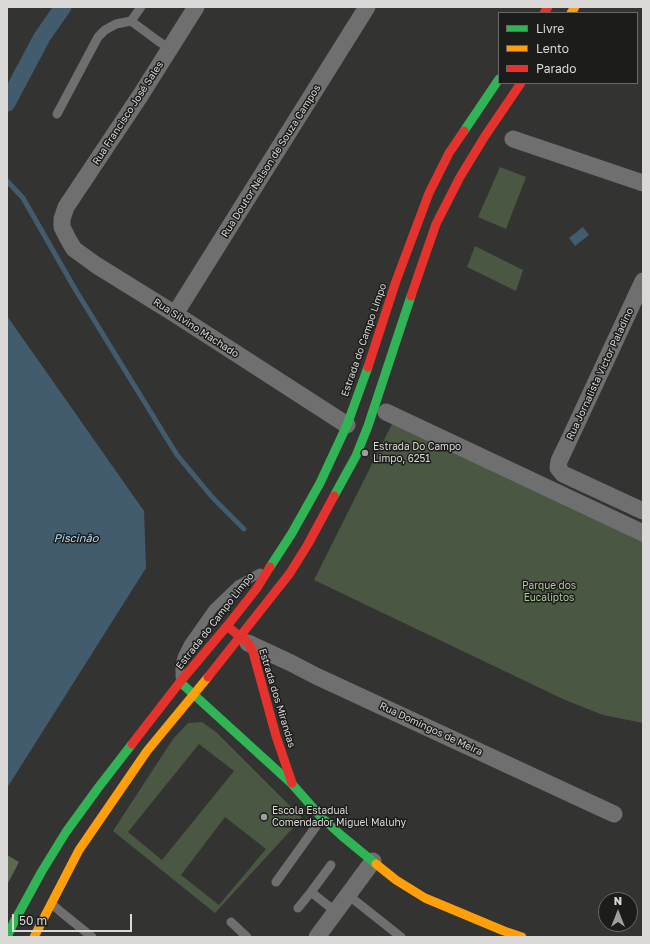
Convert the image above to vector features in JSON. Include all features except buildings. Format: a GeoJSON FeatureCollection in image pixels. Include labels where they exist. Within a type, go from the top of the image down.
{"type":"FeatureCollection","features":[{"type":"Feature","properties":{"kind":"main road","name":"Estrada do Campo Limpo"},"geometry":{"type":"LineString","coordinates":[[7,937],[42,871],[66,832],[180,682],[257,588],[292,533],[320,483],[347,425],[396,281],[429,193],[449,153],[498,79]]}},
{"type":"Feature","properties":{"kind":"main road"},"geometry":{"type":"LineString","coordinates":[[34,937],[79,850],[147,751],[194,694],[244,640],[294,568],[308,544],[356,456],[370,420],[436,224],[464,170],[484,136],[520,84]]}},
{"type":"Feature","properties":{"kind":"main road","name":"Estrada dos Mirandas"},"geometry":{"type":"LineString","coordinates":[[227,626],[244,640],[253,652],[276,736],[292,784]]}},
{"type":"Feature","properties":{"kind":"main road","name":"Estrada dos Mirandas"},"geometry":{"type":"LineString","coordinates":[[180,682],[292,784],[322,818],[396,880],[425,898],[520,937]]}},
{"type":"Feature","properties":{"kind":"street","name":"Rua Francisco José Sales"},"geometry":{"type":"LineString","coordinates":[[62,219],[66,207],[140,96],[196,7]]}},
{"type":"Feature","properties":{"kind":"street","name":"Rua Doutor Nelson de Souza Campos"},"geometry":{"type":"LineString","coordinates":[[175,314],[367,7]]}},
{"type":"Feature","properties":{"kind":"street"},"geometry":{"type":"LineString","coordinates":[[514,139],[643,183]]}},
{"type":"Feature","properties":{"kind":"street","name":"Rua Silvino Machado"},"geometry":{"type":"LineString","coordinates":[[62,219],[62,227],[74,249],[96,265],[347,425]]}},
{"type":"Feature","properties":{"kind":"street","name":"Rua Jornalista Victor Paladino"},"geometry":{"type":"LineString","coordinates":[[643,282],[559,461],[558,468],[563,474],[643,511]]}},
{"type":"Feature","properties":{"kind":"street"},"geometry":{"type":"LineString","coordinates":[[386,412],[643,533]]}},
{"type":"Feature","properties":{"kind":"street","name":"Rua Domingos de Meira"},"geometry":{"type":"LineString","coordinates":[[244,640],[316,676],[614,814]]}},
{"type":"Feature","properties":{"kind":"street"},"geometry":{"type":"LineString","coordinates":[[318,937],[373,861]]}},
{"type":"Feature","properties":{"kind":"lane"},"geometry":{"type":"LineString","coordinates":[[57,114],[98,37],[105,30],[116,24],[131,21],[141,7]]}},
{"type":"Feature","properties":{"kind":"lane"},"geometry":{"type":"LineString","coordinates":[[131,21],[170,49]]}},
{"type":"Feature","properties":{"kind":"lane"},"geometry":{"type":"LineString","coordinates":[[180,682],[180,666],[182,657],[189,643],[208,615],[238,585],[269,570]]}},
{"type":"Feature","properties":{"kind":"lane"},"geometry":{"type":"LineString","coordinates":[[276,882],[322,818]]}},
{"type":"Feature","properties":{"kind":"lane"},"geometry":{"type":"LineString","coordinates":[[298,908],[331,865]]}},
{"type":"Feature","properties":{"kind":"lane"},"geometry":{"type":"LineString","coordinates":[[311,892],[336,912]]}},
{"type":"Feature","properties":{"kind":"lane"},"geometry":{"type":"LineString","coordinates":[[348,895],[401,937]]}},
{"type":"Feature","properties":{"kind":"lane"},"geometry":{"type":"LineString","coordinates":[[51,903],[92,937]]}},
{"type":"Feature","properties":{"kind":"lane"},"geometry":{"type":"LineString","coordinates":[[231,922],[247,937]]}},
{"type":"Feature","properties":{"kind":"green space"},"geometry":{"type":"Polygon","coordinates":[[[500,167],[526,177],[506,229],[478,217],[500,167]]]}},
{"type":"Feature","properties":{"kind":"green space"},"geometry":{"type":"Polygon","coordinates":[[[475,246],[523,270],[516,291],[467,267],[475,246]]]}},
{"type":"Feature","properties":{"kind":"green space","name":"Parque dos Eucaliptos"},"geometry":{"type":"Polygon","coordinates":[[[395,418],[643,537],[643,723],[603,715],[565,700],[314,580],[395,418]]]}},
{"type":"Feature","properties":{"kind":"green space","name":"Escola Estadual Comendador Miguel Maluhy"},"geometry":{"type":"Polygon","coordinates":[[[202,722],[216,732],[302,818],[215,913],[113,831],[173,739],[188,723],[202,722]],[[199,744],[128,832],[162,860],[234,771],[199,744]],[[225,817],[181,875],[219,905],[266,849],[225,817]]]}},
{"type":"Feature","properties":{"kind":"green space"},"geometry":{"type":"Polygon","coordinates":[[[7,855],[19,862],[7,885],[7,855]]]}},
{"type":"Feature","properties":{"kind":"water"},"geometry":{"type":"Polygon","coordinates":[[[583,227],[589,235],[575,246],[569,238],[583,227]]]}},
{"type":"Feature","properties":{"kind":"water","name":"Piscinão"},"geometry":{"type":"Polygon","coordinates":[[[7,316],[144,511],[146,568],[7,788],[7,316]]]}},
{"type":"Feature","properties":{"kind":"waterway"},"geometry":{"type":"LineString","coordinates":[[7,103],[42,37],[63,7]]}},
{"type":"Feature","properties":{"kind":"waterway"},"geometry":{"type":"LineString","coordinates":[[7,181],[23,198],[75,289],[177,455],[212,497],[244,529]]}},
{"type":"Feature","properties":{"kind":"traffic: fast"},"geometry":{"type":"LineString","coordinates":[[464,131],[498,80]]}},
{"type":"Feature","properties":{"kind":"traffic: fast"},"geometry":{"type":"LineString","coordinates":[[334,496],[356,456],[368,426],[411,296]]}},
{"type":"Feature","properties":{"kind":"traffic: fast"},"geometry":{"type":"LineString","coordinates":[[270,567],[292,533],[320,483],[347,425],[368,367]]}},
{"type":"Feature","properties":{"kind":"traffic: fast"},"geometry":{"type":"LineString","coordinates":[[180,682],[292,784],[322,818],[376,864]]}},
{"type":"Feature","properties":{"kind":"traffic: fast"},"geometry":{"type":"LineString","coordinates":[[7,937],[42,871],[66,832],[132,744]]}},
{"type":"Feature","properties":{"kind":"traffic: slow"},"geometry":{"type":"LineString","coordinates":[[572,12],[575,7]]}},
{"type":"Feature","properties":{"kind":"traffic: slow"},"geometry":{"type":"LineString","coordinates":[[34,937],[79,850],[147,751],[208,677]]}},
{"type":"Feature","properties":{"kind":"traffic: slow"},"geometry":{"type":"LineString","coordinates":[[376,864],[396,880],[425,898],[522,937]]}},
{"type":"Feature","properties":{"kind":"traffic: jam"},"geometry":{"type":"LineString","coordinates":[[545,12],[548,7]]}},
{"type":"Feature","properties":{"kind":"traffic: jam"},"geometry":{"type":"LineString","coordinates":[[411,296],[436,224],[460,177],[485,136],[520,84]]}},
{"type":"Feature","properties":{"kind":"traffic: jam"},"geometry":{"type":"LineString","coordinates":[[368,367],[396,281],[429,193],[449,153],[464,131]]}},
{"type":"Feature","properties":{"kind":"traffic: jam"},"geometry":{"type":"LineString","coordinates":[[208,677],[290,573],[308,544],[334,496]]}},
{"type":"Feature","properties":{"kind":"traffic: jam"},"geometry":{"type":"LineString","coordinates":[[132,744],[180,682],[257,588],[270,567]]}},
{"type":"Feature","properties":{"kind":"traffic: jam"},"geometry":{"type":"LineString","coordinates":[[227,626],[248,643],[253,652],[276,736],[292,783]]}},
{"type":"Feature","properties":{"kind":"place","name":"Estrada Do Campo Limpo, 6251"},"geometry":{"type":"Point","coordinates":[365,453]}},
{"type":"Feature","properties":{"kind":"place","name":"Escola Estadual Comendador Miguel Maluhy"},"geometry":{"type":"Point","coordinates":[264,817]}}]}
